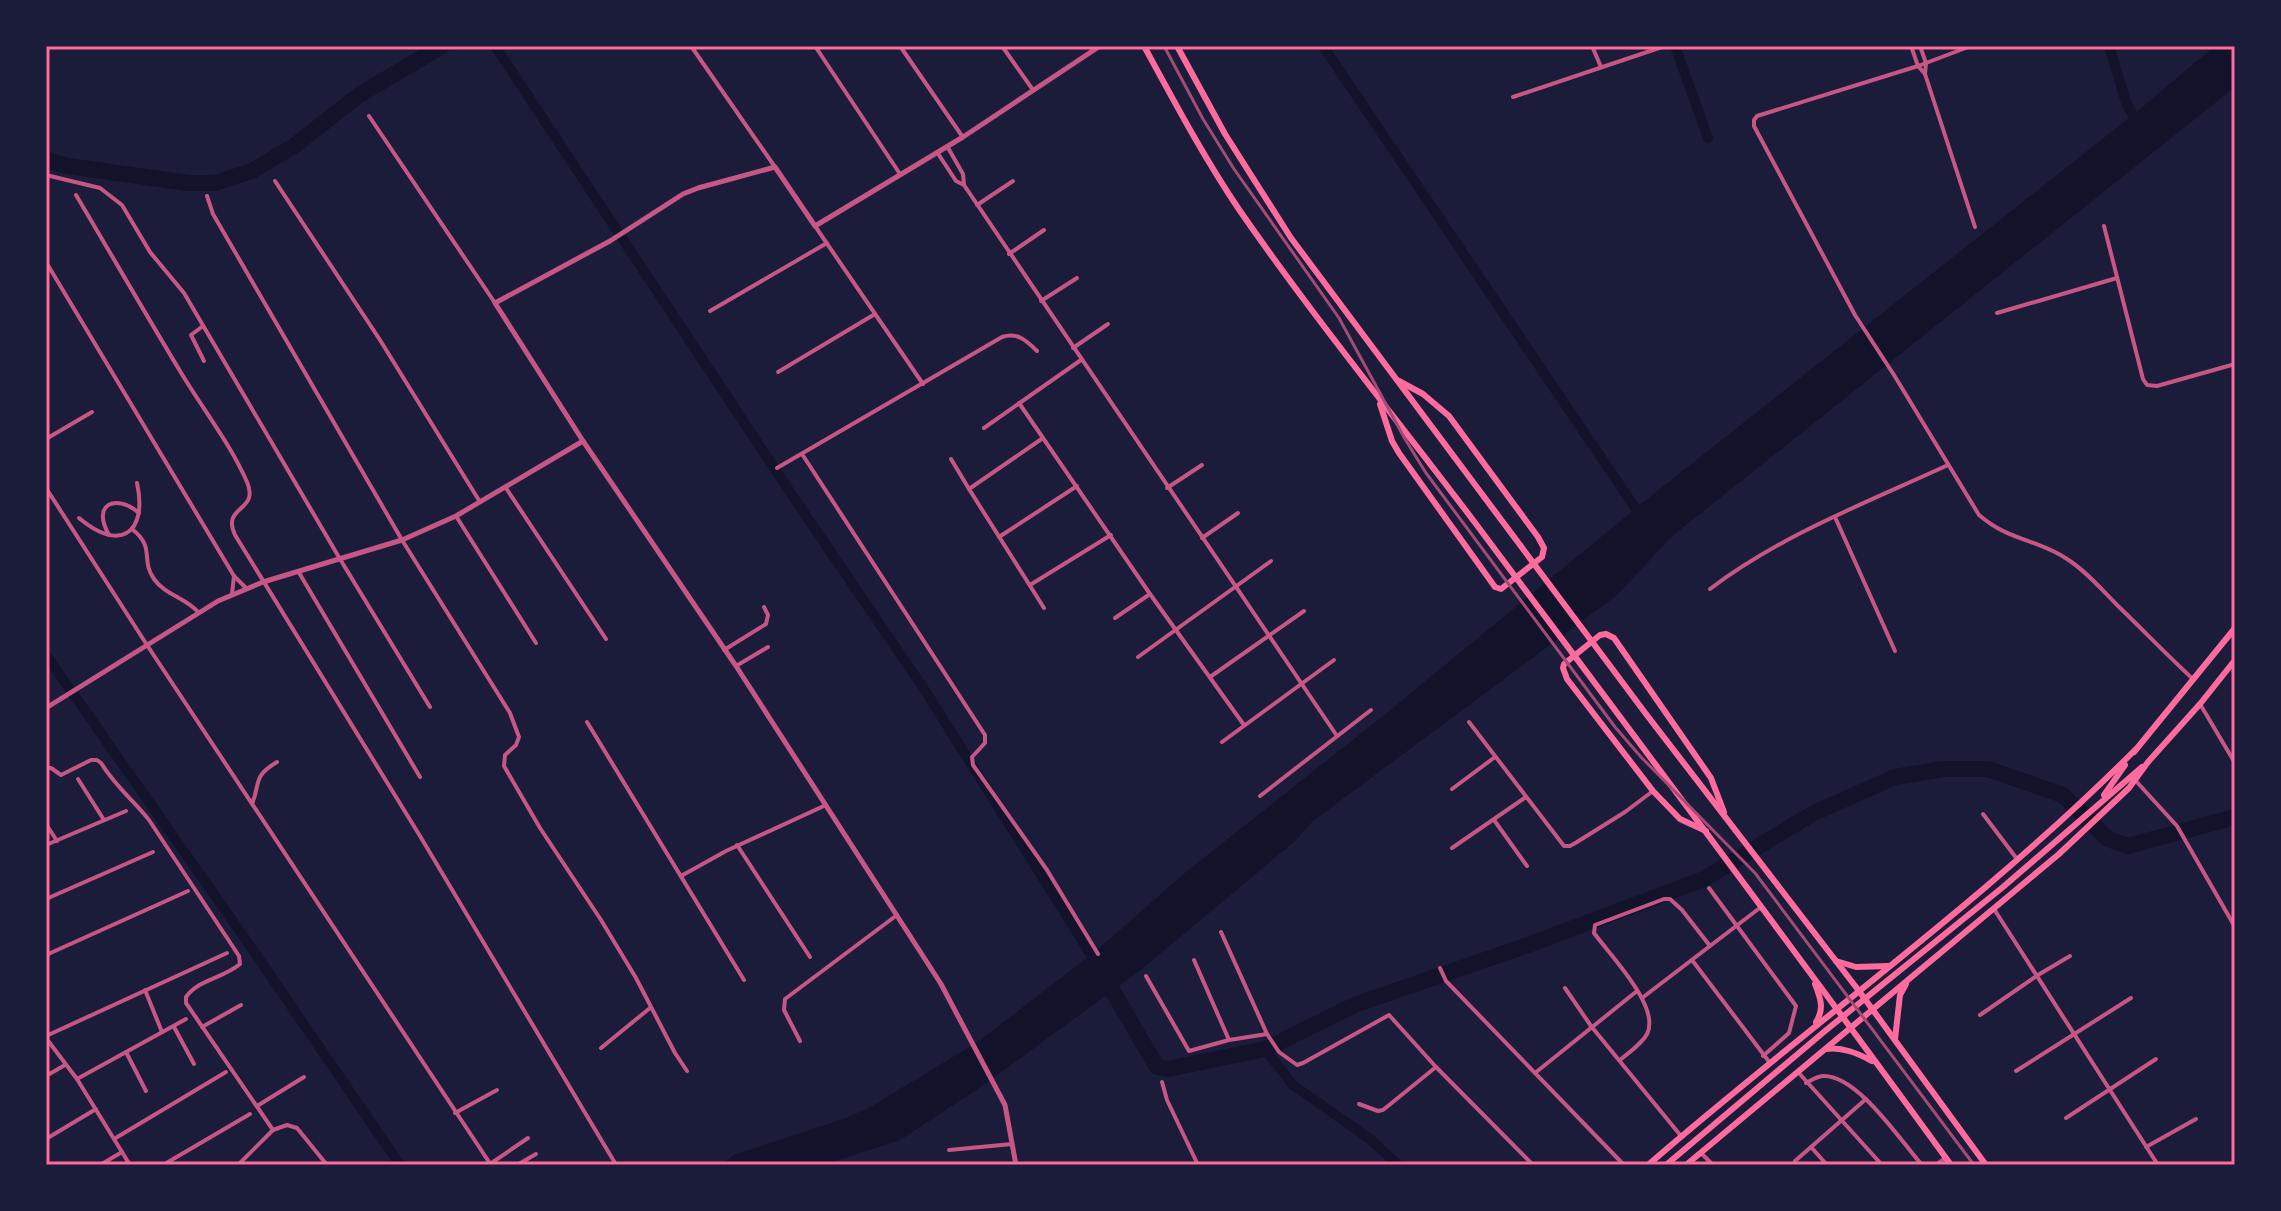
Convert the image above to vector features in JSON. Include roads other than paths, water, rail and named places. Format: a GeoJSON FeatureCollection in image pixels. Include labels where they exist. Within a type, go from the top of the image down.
{"type":"FeatureCollection","features":[{"type":"Feature","properties":{"kind":"main road"},"geometry":{"type":"LineString","coordinates":[[1144,46],[1206,158],[1239,208],[1726,857],[1951,1165]]}},
{"type":"Feature","properties":{"kind":"main road"},"geometry":{"type":"LineString","coordinates":[[1177,46],[1225,134],[1283,225],[1646,714],[1859,991],[1986,1165]]}},
{"type":"Feature","properties":{"kind":"main road"},"geometry":{"type":"LineString","coordinates":[[1378,396],[1392,441],[1399,453],[1495,587],[1501,589],[1542,557],[1544,548],[1449,416],[1423,394],[1397,380]]}},
{"type":"Feature","properties":{"kind":"main road"},"geometry":{"type":"LineString","coordinates":[[1648,1165],[2043,839],[2135,750],[2235,628]]}},
{"type":"Feature","properties":{"kind":"main road"},"geometry":{"type":"LineString","coordinates":[[1706,831],[1683,821],[1653,791],[1565,673],[1564,664],[1600,635],[1614,638],[1702,765],[1718,792],[1726,817]]}},
{"type":"Feature","properties":{"kind":"main road"},"geometry":{"type":"LineString","coordinates":[[1686,1165],[2059,854],[2121,797],[2235,661]]}},
{"type":"Feature","properties":{"kind":"main road"},"geometry":{"type":"LineString","coordinates":[[2101,801],[2135,750]]}},
{"type":"Feature","properties":{"kind":"main road"},"geometry":{"type":"LineString","coordinates":[[1666,1165],[1825,1031],[2013,880],[2148,762]]}},
{"type":"Feature","properties":{"kind":"main road"},"geometry":{"type":"LineString","coordinates":[[1920,942],[1919,957],[1934,959]]}},
{"type":"Feature","properties":{"kind":"main road"},"geometry":{"type":"LineString","coordinates":[[1834,961],[1856,967],[1891,965]]}},
{"type":"Feature","properties":{"kind":"main road"},"geometry":{"type":"LineString","coordinates":[[1809,1031],[1821,1013],[1821,1001],[1813,975]]}},
{"type":"Feature","properties":{"kind":"main road"},"geometry":{"type":"LineString","coordinates":[[1895,1041],[1900,995],[1908,981]]}},
{"type":"Feature","properties":{"kind":"main road"},"geometry":{"type":"LineString","coordinates":[[1823,1050],[1835,1048],[1852,1051],[1875,1062]]}},
{"type":"Feature","properties":{"kind":"main road"},"geometry":{"type":"LineString","coordinates":[[1780,1054],[1797,1059],[1797,1071]]}},
{"type":"Feature","properties":{"kind":"street"},"geometry":{"type":"LineString","coordinates":[[691,46],[923,384]]}},
{"type":"Feature","properties":{"kind":"street"},"geometry":{"type":"LineString","coordinates":[[815,46],[901,174]]}},
{"type":"Feature","properties":{"kind":"street"},"geometry":{"type":"LineString","coordinates":[[900,46],[963,137]]}},
{"type":"Feature","properties":{"kind":"street"},"geometry":{"type":"LineString","coordinates":[[1002,46],[1033,90]]}},
{"type":"Feature","properties":{"kind":"street"},"geometry":{"type":"LineString","coordinates":[[815,226],[963,137],[1100,46]]}},
{"type":"Feature","properties":{"kind":"street"},"geometry":{"type":"LineString","coordinates":[[1592,46],[1601,67]]}},
{"type":"Feature","properties":{"kind":"street"},"geometry":{"type":"LineString","coordinates":[[1513,97],[1665,46]]}},
{"type":"Feature","properties":{"kind":"street"},"geometry":{"type":"LineString","coordinates":[[1911,46],[1918,66],[1925,74],[1975,227]]}},
{"type":"Feature","properties":{"kind":"street"},"geometry":{"type":"LineString","coordinates":[[1920,46],[1926,63],[1925,74]]}},
{"type":"Feature","properties":{"kind":"street"},"geometry":{"type":"LineString","coordinates":[[1971,46],[1918,66],[1757,116],[1754,126],[1859,322],[1971,505],[1987,523],[2012,537],[2045,547],[2087,574],[2193,679]]}},
{"type":"Feature","properties":{"kind":"street"},"geometry":{"type":"LineString","coordinates":[[369,116],[736,666],[941,984],[1005,1105],[1016,1165]]}},
{"type":"Feature","properties":{"kind":"street"},"geometry":{"type":"LineString","coordinates":[[947,146],[963,174],[964,185],[1009,254],[1337,736]]}},
{"type":"Feature","properties":{"kind":"street"},"geometry":{"type":"LineString","coordinates":[[937,152],[956,181],[964,185]]}},
{"type":"Feature","properties":{"kind":"street"},"geometry":{"type":"LineString","coordinates":[[495,303],[610,241],[683,194],[775,167]]}},
{"type":"Feature","properties":{"kind":"street"},"geometry":{"type":"LineString","coordinates":[[46,175],[100,188],[122,205],[150,252],[184,293],[430,707]]}},
{"type":"Feature","properties":{"kind":"street"},"geometry":{"type":"LineString","coordinates":[[275,181],[372,327],[480,502]]}},
{"type":"Feature","properties":{"kind":"street"},"geometry":{"type":"LineString","coordinates":[[977,205],[1013,181]]}},
{"type":"Feature","properties":{"kind":"street"},"geometry":{"type":"LineString","coordinates":[[76,195],[239,466],[250,495],[230,521],[235,535],[420,836],[615,1163]]}},
{"type":"Feature","properties":{"kind":"street"},"geometry":{"type":"LineString","coordinates":[[207,196],[221,228],[402,540],[510,713],[518,740],[503,760],[510,776],[636,978],[687,1071]]}},
{"type":"Feature","properties":{"kind":"street"},"geometry":{"type":"LineString","coordinates":[[2104,226],[2147,385],[2157,386],[2235,364]]}},
{"type":"Feature","properties":{"kind":"street"},"geometry":{"type":"LineString","coordinates":[[1009,254],[1044,230]]}},
{"type":"Feature","properties":{"kind":"street"},"geometry":{"type":"LineString","coordinates":[[710,311],[827,243]]}},
{"type":"Feature","properties":{"kind":"street"},"geometry":{"type":"LineString","coordinates":[[46,262],[234,576],[247,589]]}},
{"type":"Feature","properties":{"kind":"street"},"geometry":{"type":"LineString","coordinates":[[1041,301],[1077,278]]}},
{"type":"Feature","properties":{"kind":"street"},"geometry":{"type":"LineString","coordinates":[[1997,313],[2117,278]]}},
{"type":"Feature","properties":{"kind":"street"},"geometry":{"type":"LineString","coordinates":[[778,372],[875,314]]}},
{"type":"Feature","properties":{"kind":"street"},"geometry":{"type":"LineString","coordinates":[[1073,348],[1108,324]]}},
{"type":"Feature","properties":{"kind":"street"},"geometry":{"type":"LineString","coordinates":[[203,326],[191,335],[204,361]]}},
{"type":"Feature","properties":{"kind":"street"},"geometry":{"type":"LineString","coordinates":[[777,468],[1002,337],[1011,334],[1026,340],[1037,351]]}},
{"type":"Feature","properties":{"kind":"street"},"geometry":{"type":"LineString","coordinates":[[984,428],[1081,360]]}},
{"type":"Feature","properties":{"kind":"street"},"geometry":{"type":"LineString","coordinates":[[1019,403],[1244,725]]}},
{"type":"Feature","properties":{"kind":"street"},"geometry":{"type":"LineString","coordinates":[[46,439],[92,412]]}},
{"type":"Feature","properties":{"kind":"street"},"geometry":{"type":"LineString","coordinates":[[969,489],[1043,438]]}},
{"type":"Feature","properties":{"kind":"street"},"geometry":{"type":"LineString","coordinates":[[49,706],[232,594],[402,540],[456,516],[583,441]]}},
{"type":"Feature","properties":{"kind":"street"},"geometry":{"type":"LineString","coordinates":[[802,454],[985,735],[985,743],[972,757],[973,765],[1047,870],[1098,954]]}},
{"type":"Feature","properties":{"kind":"street"},"geometry":{"type":"LineString","coordinates":[[951,459],[1044,608]]}},
{"type":"Feature","properties":{"kind":"street"},"geometry":{"type":"LineString","coordinates":[[1167,488],[1202,465]]}},
{"type":"Feature","properties":{"kind":"street"},"geometry":{"type":"LineString","coordinates":[[1710,589],[1754,558],[1949,465]]}},
{"type":"Feature","properties":{"kind":"street"},"geometry":{"type":"LineString","coordinates":[[79,518],[92,529],[109,535],[132,529],[141,503],[137,483]]}},
{"type":"Feature","properties":{"kind":"street"},"geometry":{"type":"LineString","coordinates":[[999,537],[1077,486]]}},
{"type":"Feature","properties":{"kind":"street"},"geometry":{"type":"LineString","coordinates":[[46,488],[490,1164],[528,1138]]}},
{"type":"Feature","properties":{"kind":"street"},"geometry":{"type":"LineString","coordinates":[[506,488],[606,639]]}},
{"type":"Feature","properties":{"kind":"street"},"geometry":{"type":"LineString","coordinates":[[109,535],[101,516],[104,509],[124,503],[139,513]]}},
{"type":"Feature","properties":{"kind":"street"},"geometry":{"type":"LineString","coordinates":[[1202,538],[1238,513]]}},
{"type":"Feature","properties":{"kind":"street"},"geometry":{"type":"LineString","coordinates":[[456,516],[536,643]]}},
{"type":"Feature","properties":{"kind":"street"},"geometry":{"type":"LineString","coordinates":[[1835,517],[1895,651]]}},
{"type":"Feature","properties":{"kind":"street"},"geometry":{"type":"LineString","coordinates":[[132,529],[145,542],[151,575],[157,583],[193,605],[199,613]]}},
{"type":"Feature","properties":{"kind":"street"},"geometry":{"type":"LineString","coordinates":[[1030,585],[1111,535]]}},
{"type":"Feature","properties":{"kind":"street"},"geometry":{"type":"LineString","coordinates":[[1138,657],[1271,561]]}},
{"type":"Feature","properties":{"kind":"street"},"geometry":{"type":"LineString","coordinates":[[298,571],[420,777]]}},
{"type":"Feature","properties":{"kind":"street"},"geometry":{"type":"LineString","coordinates":[[232,594],[234,576]]}},
{"type":"Feature","properties":{"kind":"street"},"geometry":{"type":"LineString","coordinates":[[1115,618],[1150,594]]}},
{"type":"Feature","properties":{"kind":"street"},"geometry":{"type":"LineString","coordinates":[[724,650],[766,624],[768,615],[764,607]]}},
{"type":"Feature","properties":{"kind":"street"},"geometry":{"type":"LineString","coordinates":[[1210,677],[1304,611]]}},
{"type":"Feature","properties":{"kind":"street"},"geometry":{"type":"LineString","coordinates":[[736,666],[768,647]]}},
{"type":"Feature","properties":{"kind":"street"},"geometry":{"type":"LineString","coordinates":[[1222,742],[1334,660]]}},
{"type":"Feature","properties":{"kind":"street"},"geometry":{"type":"LineString","coordinates":[[2200,704],[2235,763]]}},
{"type":"Feature","properties":{"kind":"street"},"geometry":{"type":"LineString","coordinates":[[1260,796],[1371,710]]}},
{"type":"Feature","properties":{"kind":"street"},"geometry":{"type":"LineString","coordinates":[[587,722],[744,980]]}},
{"type":"Feature","properties":{"kind":"street"},"geometry":{"type":"LineString","coordinates":[[1469,722],[1562,844],[1567,846],[1625,812],[1653,791]]}},
{"type":"Feature","properties":{"kind":"street"},"geometry":{"type":"LineString","coordinates":[[1452,789],[1495,757]]}},
{"type":"Feature","properties":{"kind":"street"},"geometry":{"type":"LineString","coordinates":[[46,768],[61,775],[91,760],[101,763],[123,794],[135,802],[149,820],[239,956],[240,964],[235,969],[196,987],[186,997],[186,1003],[273,1130]]}},
{"type":"Feature","properties":{"kind":"street"},"geometry":{"type":"LineString","coordinates":[[252,804],[257,779],[277,762]]}},
{"type":"Feature","properties":{"kind":"street"},"geometry":{"type":"LineString","coordinates":[[78,779],[104,820]]}},
{"type":"Feature","properties":{"kind":"street"},"geometry":{"type":"LineString","coordinates":[[2135,780],[2177,826],[2235,927]]}},
{"type":"Feature","properties":{"kind":"street"},"geometry":{"type":"LineString","coordinates":[[1452,848],[1526,797]]}},
{"type":"Feature","properties":{"kind":"street"},"geometry":{"type":"LineString","coordinates":[[681,876],[737,845],[826,805]]}},
{"type":"Feature","properties":{"kind":"street"},"geometry":{"type":"LineString","coordinates":[[46,845],[126,811]]}},
{"type":"Feature","properties":{"kind":"street"},"geometry":{"type":"LineString","coordinates":[[1983,814],[2018,861]]}},
{"type":"Feature","properties":{"kind":"street"},"geometry":{"type":"LineString","coordinates":[[1494,820],[1527,866]]}},
{"type":"Feature","properties":{"kind":"street"},"geometry":{"type":"LineString","coordinates":[[46,824],[57,841]]}},
{"type":"Feature","properties":{"kind":"street"},"geometry":{"type":"LineString","coordinates":[[737,845],[810,957]]}},
{"type":"Feature","properties":{"kind":"street"},"geometry":{"type":"LineString","coordinates":[[46,899],[153,852]]}},
{"type":"Feature","properties":{"kind":"street"},"geometry":{"type":"LineString","coordinates":[[1709,888],[1796,1006],[1789,1033],[1763,1056]]}},
{"type":"Feature","properties":{"kind":"street"},"geometry":{"type":"LineString","coordinates":[[46,955],[188,891]]}},
{"type":"Feature","properties":{"kind":"street"},"geometry":{"type":"LineString","coordinates":[[1620,1060],[1646,1036],[1651,1021],[1642,998],[1594,933],[1595,925],[1670,899],[1710,946]]}},
{"type":"Feature","properties":{"kind":"street"},"geometry":{"type":"LineString","coordinates":[[1642,998],[1762,907]]}},
{"type":"Feature","properties":{"kind":"street"},"geometry":{"type":"LineString","coordinates":[[1994,909],[2158,1165]]}},
{"type":"Feature","properties":{"kind":"street"},"geometry":{"type":"LineString","coordinates":[[800,1041],[784,1010],[785,999],[897,915]]}},
{"type":"Feature","properties":{"kind":"street"},"geometry":{"type":"LineString","coordinates":[[1221,932],[1267,1034],[1279,1052],[1297,1065],[1389,1015],[1533,1165]]}},
{"type":"Feature","properties":{"kind":"street"},"geometry":{"type":"LineString","coordinates":[[130,1165],[77,1079],[46,1037],[227,953]]}},
{"type":"Feature","properties":{"kind":"street"},"geometry":{"type":"LineString","coordinates":[[1980,1015],[2070,956]]}},
{"type":"Feature","properties":{"kind":"street"},"geometry":{"type":"LineString","coordinates":[[1194,960],[1229,1040]]}},
{"type":"Feature","properties":{"kind":"street"},"geometry":{"type":"LineString","coordinates":[[1692,960],[1770,1063]]}},
{"type":"Feature","properties":{"kind":"street"},"geometry":{"type":"LineString","coordinates":[[1441,971],[1446,981],[1624,1165]]}},
{"type":"Feature","properties":{"kind":"street"},"geometry":{"type":"LineString","coordinates":[[1146,976],[1189,1051],[1267,1034]]}},
{"type":"Feature","properties":{"kind":"street"},"geometry":{"type":"LineString","coordinates":[[1565,988],[1591,1026],[1681,1136]]}},
{"type":"Feature","properties":{"kind":"street"},"geometry":{"type":"LineString","coordinates":[[144,990],[162,1032]]}},
{"type":"Feature","properties":{"kind":"street"},"geometry":{"type":"LineString","coordinates":[[1535,1073],[1637,991]]}},
{"type":"Feature","properties":{"kind":"street"},"geometry":{"type":"LineString","coordinates":[[2016,1071],[2131,998]]}},
{"type":"Feature","properties":{"kind":"street"},"geometry":{"type":"LineString","coordinates":[[202,1027],[241,1005]]}},
{"type":"Feature","properties":{"kind":"street"},"geometry":{"type":"LineString","coordinates":[[601,1048],[650,1008]]}},
{"type":"Feature","properties":{"kind":"street"},"geometry":{"type":"LineString","coordinates":[[77,1079],[186,1019]]}},
{"type":"Feature","properties":{"kind":"street"},"geometry":{"type":"LineString","coordinates":[[174,1026],[194,1064]]}},
{"type":"Feature","properties":{"kind":"street"},"geometry":{"type":"LineString","coordinates":[[126,1052],[146,1091]]}},
{"type":"Feature","properties":{"kind":"street"},"geometry":{"type":"LineString","coordinates":[[2066,1118],[2156,1059]]}},
{"type":"Feature","properties":{"kind":"street"},"geometry":{"type":"LineString","coordinates":[[46,1076],[66,1064]]}},
{"type":"Feature","properties":{"kind":"street"},"geometry":{"type":"LineString","coordinates":[[1359,1104],[1383,1110],[1436,1067]]}},
{"type":"Feature","properties":{"kind":"street"},"geometry":{"type":"LineString","coordinates":[[1797,1071],[1882,1165]]}},
{"type":"Feature","properties":{"kind":"street"},"geometry":{"type":"LineString","coordinates":[[114,1139],[226,1072]]}},
{"type":"Feature","properties":{"kind":"street"},"geometry":{"type":"LineString","coordinates":[[1806,1083],[1818,1076],[1836,1078],[1850,1084],[1922,1165]]}},
{"type":"Feature","properties":{"kind":"street"},"geometry":{"type":"LineString","coordinates":[[257,1106],[304,1077]]}},
{"type":"Feature","properties":{"kind":"street"},"geometry":{"type":"LineString","coordinates":[[1162,1082],[1198,1165]]}},
{"type":"Feature","properties":{"kind":"street"},"geometry":{"type":"LineString","coordinates":[[455,1113],[497,1090]]}},
{"type":"Feature","properties":{"kind":"street"},"geometry":{"type":"LineString","coordinates":[[1795,1161],[1866,1099]]}},
{"type":"Feature","properties":{"kind":"street"},"geometry":{"type":"LineString","coordinates":[[46,1139],[96,1109]]}},
{"type":"Feature","properties":{"kind":"street"},"geometry":{"type":"LineString","coordinates":[[163,1165],[250,1114]]}},
{"type":"Feature","properties":{"kind":"street"},"geometry":{"type":"LineString","coordinates":[[2146,1147],[2196,1119]]}},
{"type":"Feature","properties":{"kind":"street"},"geometry":{"type":"LineString","coordinates":[[238,1165],[273,1130],[287,1125],[297,1128],[327,1165]]}},
{"type":"Feature","properties":{"kind":"street"},"geometry":{"type":"LineString","coordinates":[[949,1150],[1012,1144]]}},
{"type":"Feature","properties":{"kind":"street"},"geometry":{"type":"LineString","coordinates":[[1811,1147],[1827,1165]]}},
{"type":"Feature","properties":{"kind":"street"},"geometry":{"type":"LineString","coordinates":[[100,1165],[122,1152]]}},
{"type":"Feature","properties":{"kind":"street"},"geometry":{"type":"LineString","coordinates":[[1701,1153],[1713,1165]]}},
{"type":"Feature","properties":{"kind":"street"},"geometry":{"type":"LineString","coordinates":[[517,1165],[536,1154]]}},
{"type":"Feature","properties":{"kind":"street"},"geometry":{"type":"LineString","coordinates":[[1936,1165],[1946,1157]]}},
{"type":"Feature","properties":{"kind":"waterway"},"geometry":{"type":"LineString","coordinates":[[46,160],[68,166],[188,183],[215,183],[252,171],[294,146],[359,95],[442,46]]}},
{"type":"Feature","properties":{"kind":"waterway"},"geometry":{"type":"LineString","coordinates":[[495,46],[926,692],[1097,964]]}},
{"type":"Feature","properties":{"kind":"waterway"},"geometry":{"type":"LineString","coordinates":[[1323,46],[1642,518]]}},
{"type":"Feature","properties":{"kind":"waterway"},"geometry":{"type":"LineString","coordinates":[[1675,46],[1708,138]]}},
{"type":"Feature","properties":{"kind":"waterway"},"geometry":{"type":"LineString","coordinates":[[2109,46],[2127,105],[2139,126]]}},
{"type":"Feature","properties":{"kind":"waterway"},"geometry":{"type":"LineString","coordinates":[[46,655],[400,1165]]}},
{"type":"Feature","properties":{"kind":"waterway"},"geometry":{"type":"LineString","coordinates":[[1102,980],[1105,978],[1157,1067],[1168,1069],[1265,1049],[1357,1004],[1528,945],[1704,879],[1814,813],[1895,777],[1942,769],[1988,769],[2063,795],[2108,839],[2128,846],[2235,817]]}},
{"type":"Feature","properties":{"kind":"waterway"},"geometry":{"type":"LineString","coordinates":[[1265,1049],[1293,1085],[1370,1139],[1398,1165]]}},
{"type":"Feature","properties":{"kind":"railway"},"geometry":{"type":"LineString","coordinates":[[1164,46],[1234,169],[1339,318],[1426,473],[1615,727],[1755,873],[1974,1165]]}}]}
